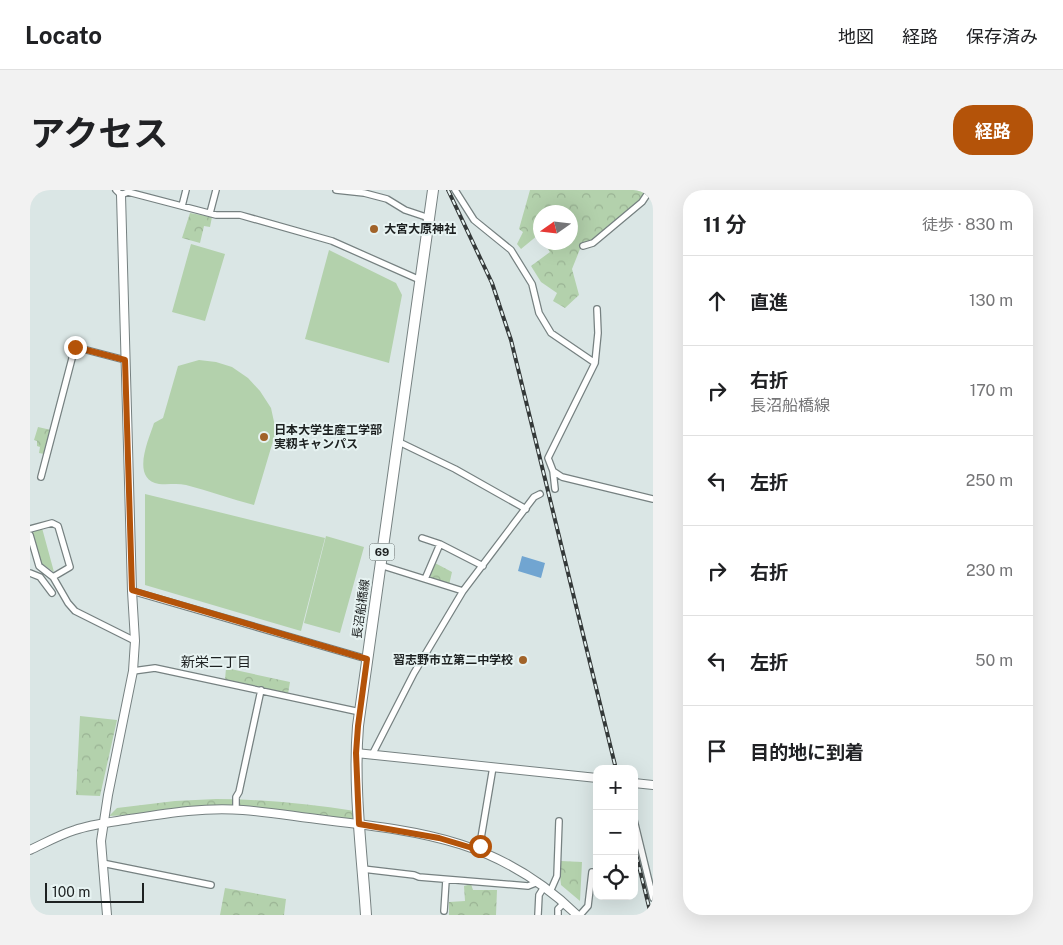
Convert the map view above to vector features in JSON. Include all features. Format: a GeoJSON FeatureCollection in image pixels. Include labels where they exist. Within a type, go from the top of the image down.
{"type":"FeatureCollection","features":[{"type":"Feature","properties":{"kind":"main road","name":"長沼船橋線"},"geometry":{"type":"LineString","coordinates":[[366,915],[356,753],[367,659],[433,190]]}},
{"type":"Feature","properties":{"kind":"street"},"geometry":{"type":"LineString","coordinates":[[182,206],[186,190]]}},
{"type":"Feature","properties":{"kind":"street"},"geometry":{"type":"LineString","coordinates":[[210,213],[216,190]]}},
{"type":"Feature","properties":{"kind":"street"},"geometry":{"type":"LineString","coordinates":[[336,190],[364,193],[387,199],[405,210],[429,218]]}},
{"type":"Feature","properties":{"kind":"street"},"geometry":{"type":"LineString","coordinates":[[455,190],[474,220],[511,250],[532,284],[539,313],[550,333],[595,363]]}},
{"type":"Feature","properties":{"kind":"street"},"geometry":{"type":"LineString","coordinates":[[583,246],[593,243],[642,202],[650,190]]}},
{"type":"Feature","properties":{"kind":"street"},"geometry":{"type":"LineString","coordinates":[[107,915],[101,841],[133,670],[135,640],[119,192],[128,192],[216,215],[240,215],[332,241],[420,280]]}},
{"type":"Feature","properties":{"kind":"street"},"geometry":{"type":"LineString","coordinates":[[554,490],[553,472],[548,458],[595,363],[598,333],[597,309]]}},
{"type":"Feature","properties":{"kind":"street"},"geometry":{"type":"LineString","coordinates":[[42,477],[75,347],[125,360]]}},
{"type":"Feature","properties":{"kind":"street"},"geometry":{"type":"LineString","coordinates":[[397,441],[455,469],[526,509]]}},
{"type":"Feature","properties":{"kind":"street"},"geometry":{"type":"LineString","coordinates":[[553,472],[562,477],[653,499]]}},
{"type":"Feature","properties":{"kind":"street"},"geometry":{"type":"LineString","coordinates":[[372,755],[414,673],[463,591],[534,497],[540,494]]}},
{"type":"Feature","properties":{"kind":"street"},"geometry":{"type":"LineString","coordinates":[[30,529],[52,523],[58,526],[70,566],[53,577]]}},
{"type":"Feature","properties":{"kind":"street"},"geometry":{"type":"LineString","coordinates":[[30,535],[39,566]]}},
{"type":"Feature","properties":{"kind":"street"},"geometry":{"type":"LineString","coordinates":[[422,538],[440,544],[483,566]]}},
{"type":"Feature","properties":{"kind":"street"},"geometry":{"type":"LineString","coordinates":[[425,579],[440,544]]}},
{"type":"Feature","properties":{"kind":"street"},"geometry":{"type":"LineString","coordinates":[[30,565],[39,566],[53,577],[68,603],[76,611],[135,640]]}},
{"type":"Feature","properties":{"kind":"street"},"geometry":{"type":"LineString","coordinates":[[380,566],[463,591]]}},
{"type":"Feature","properties":{"kind":"street"},"geometry":{"type":"LineString","coordinates":[[30,573],[40,577],[52,593]]}},
{"type":"Feature","properties":{"kind":"street"},"geometry":{"type":"LineString","coordinates":[[132,590],[367,659]]}},
{"type":"Feature","properties":{"kind":"street"},"geometry":{"type":"LineString","coordinates":[[133,670],[156,668],[360,712]]}},
{"type":"Feature","properties":{"kind":"street"},"geometry":{"type":"LineString","coordinates":[[236,810],[236,797],[239,792],[261,690]]}},
{"type":"Feature","properties":{"kind":"street"},"geometry":{"type":"LineString","coordinates":[[356,753],[593,778]]}},
{"type":"Feature","properties":{"kind":"street"},"geometry":{"type":"LineString","coordinates":[[479,850],[493,767]]}},
{"type":"Feature","properties":{"kind":"street"},"geometry":{"type":"LineString","coordinates":[[638,783],[653,785]]}},
{"type":"Feature","properties":{"kind":"street"},"geometry":{"type":"LineString","coordinates":[[30,850],[69,832],[103,823],[194,809],[236,810],[359,824],[439,838],[479,850],[509,864],[544,887],[579,915],[588,906],[592,872]]}},
{"type":"Feature","properties":{"kind":"street"},"geometry":{"type":"LineString","coordinates":[[538,915],[539,895],[544,887],[557,876],[559,821]]}},
{"type":"Feature","properties":{"kind":"street"},"geometry":{"type":"LineString","coordinates":[[638,836],[653,898]]}},
{"type":"Feature","properties":{"kind":"street"},"geometry":{"type":"LineString","coordinates":[[102,863],[211,885]]}},
{"type":"Feature","properties":{"kind":"street"},"geometry":{"type":"LineString","coordinates":[[363,869],[446,880],[544,887]]}},
{"type":"Feature","properties":{"kind":"street"},"geometry":{"type":"LineString","coordinates":[[646,869],[653,869]]}},
{"type":"Feature","properties":{"kind":"street"},"geometry":{"type":"LineString","coordinates":[[444,911],[446,880]]}},
{"type":"Feature","properties":{"kind":"street"},"geometry":{"type":"LineString","coordinates":[[558,915],[558,909],[564,903]]}},
{"type":"Feature","properties":{"kind":"green space"},"geometry":{"type":"Polygon","coordinates":[[[530,190],[647,190],[639,200],[591,241],[582,244],[572,269],[579,295],[565,308],[553,301],[557,293],[541,282],[531,266],[550,252],[549,250],[578,250],[578,205],[533,205],[533,239],[521,249],[517,244],[523,232],[519,229],[530,190]]]}},
{"type":"Feature","properties":{"kind":"green space"},"geometry":{"type":"Polygon","coordinates":[[[190,213],[212,217],[210,227],[204,226],[200,243],[182,238],[190,213]]]}},
{"type":"Feature","properties":{"kind":"green space"},"geometry":{"type":"Polygon","coordinates":[[[191,244],[225,254],[205,321],[172,312],[191,244]]]}},
{"type":"Feature","properties":{"kind":"green space"},"geometry":{"type":"Polygon","coordinates":[[[329,250],[396,283],[402,295],[389,363],[305,339],[329,250]]]}},
{"type":"Feature","properties":{"kind":"green space"},"geometry":{"type":"Polygon","coordinates":[[[199,360],[216,362],[232,367],[248,378],[260,391],[271,408],[276,431],[254,505],[186,485],[159,484],[150,481],[145,475],[143,467],[146,448],[154,423],[163,418],[178,366],[199,360]]]}},
{"type":"Feature","properties":{"kind":"green space"},"geometry":{"type":"Polygon","coordinates":[[[38,427],[51,430],[44,454],[39,453],[40,447],[37,446],[37,441],[34,440],[38,427]]]}},
{"type":"Feature","properties":{"kind":"green space"},"geometry":{"type":"Polygon","coordinates":[[[145,494],[325,538],[301,631],[145,585],[145,494]]]}},
{"type":"Feature","properties":{"kind":"green space"},"geometry":{"type":"Polygon","coordinates":[[[42,528],[54,572],[41,563],[33,533],[34,530],[42,528]]]}},
{"type":"Feature","properties":{"kind":"green space"},"geometry":{"type":"Polygon","coordinates":[[[326,536],[364,547],[340,633],[304,623],[326,536]]]}},
{"type":"Feature","properties":{"kind":"green space"},"geometry":{"type":"Polygon","coordinates":[[[435,563],[452,572],[449,585],[429,579],[435,563]]]}},
{"type":"Feature","properties":{"kind":"green space"},"geometry":{"type":"Polygon","coordinates":[[[226,668],[290,682],[288,694],[225,680],[226,668]]]}},
{"type":"Feature","properties":{"kind":"green space"},"geometry":{"type":"Polygon","coordinates":[[[80,716],[117,720],[100,796],[76,795],[80,716]]]}},
{"type":"Feature","properties":{"kind":"green space"},"geometry":{"type":"Polygon","coordinates":[[[216,799],[285,802],[355,811],[354,821],[334,817],[218,807],[187,807],[109,816],[117,808],[175,801],[216,799]]]}},
{"type":"Feature","properties":{"kind":"green space"},"geometry":{"type":"Polygon","coordinates":[[[561,861],[582,862],[580,901],[561,885],[561,861]]]}},
{"type":"Feature","properties":{"kind":"green space"},"geometry":{"type":"Polygon","coordinates":[[[471,884],[473,890],[497,890],[496,915],[449,915],[449,902],[465,901],[464,886],[471,884]]]}},
{"type":"Feature","properties":{"kind":"green space"},"geometry":{"type":"Polygon","coordinates":[[[225,888],[286,899],[284,915],[220,915],[225,888]]]}},
{"type":"Feature","properties":{"kind":"water"},"geometry":{"type":"Polygon","coordinates":[[[522,556],[545,563],[541,578],[518,571],[522,556]]]}},
{"type":"Feature","properties":{"kind":"railway"},"geometry":{"type":"LineString","coordinates":[[448,190],[492,283],[511,340],[615,765]]}},
{"type":"Feature","properties":{"kind":"railway"},"geometry":{"type":"LineString","coordinates":[[636,855],[651,915]]}},
{"type":"Feature","properties":{"kind":"place","name":"大宮大原神社"},"geometry":{"type":"Point","coordinates":[374,229]}},
{"type":"Feature","properties":{"kind":"place","name":"日本大学生産工学部 実籾キャンパス"},"geometry":{"type":"Point","coordinates":[264,437]}},
{"type":"Feature","properties":{"kind":"place","name":"習志野市立第二中学校"},"geometry":{"type":"Point","coordinates":[523,660]}},
{"type":"Feature","properties":{"kind":"district","name":"新栄二丁目"},"geometry":{"type":"Point","coordinates":[216,662]}},
{"type":"Feature","properties":{"kind":"route"},"geometry":{"type":"LineString","coordinates":[[75,347],[125,360],[132,590],[367,659],[356,753],[359,824],[439,838],[479,850],[480,846]]}}]}
